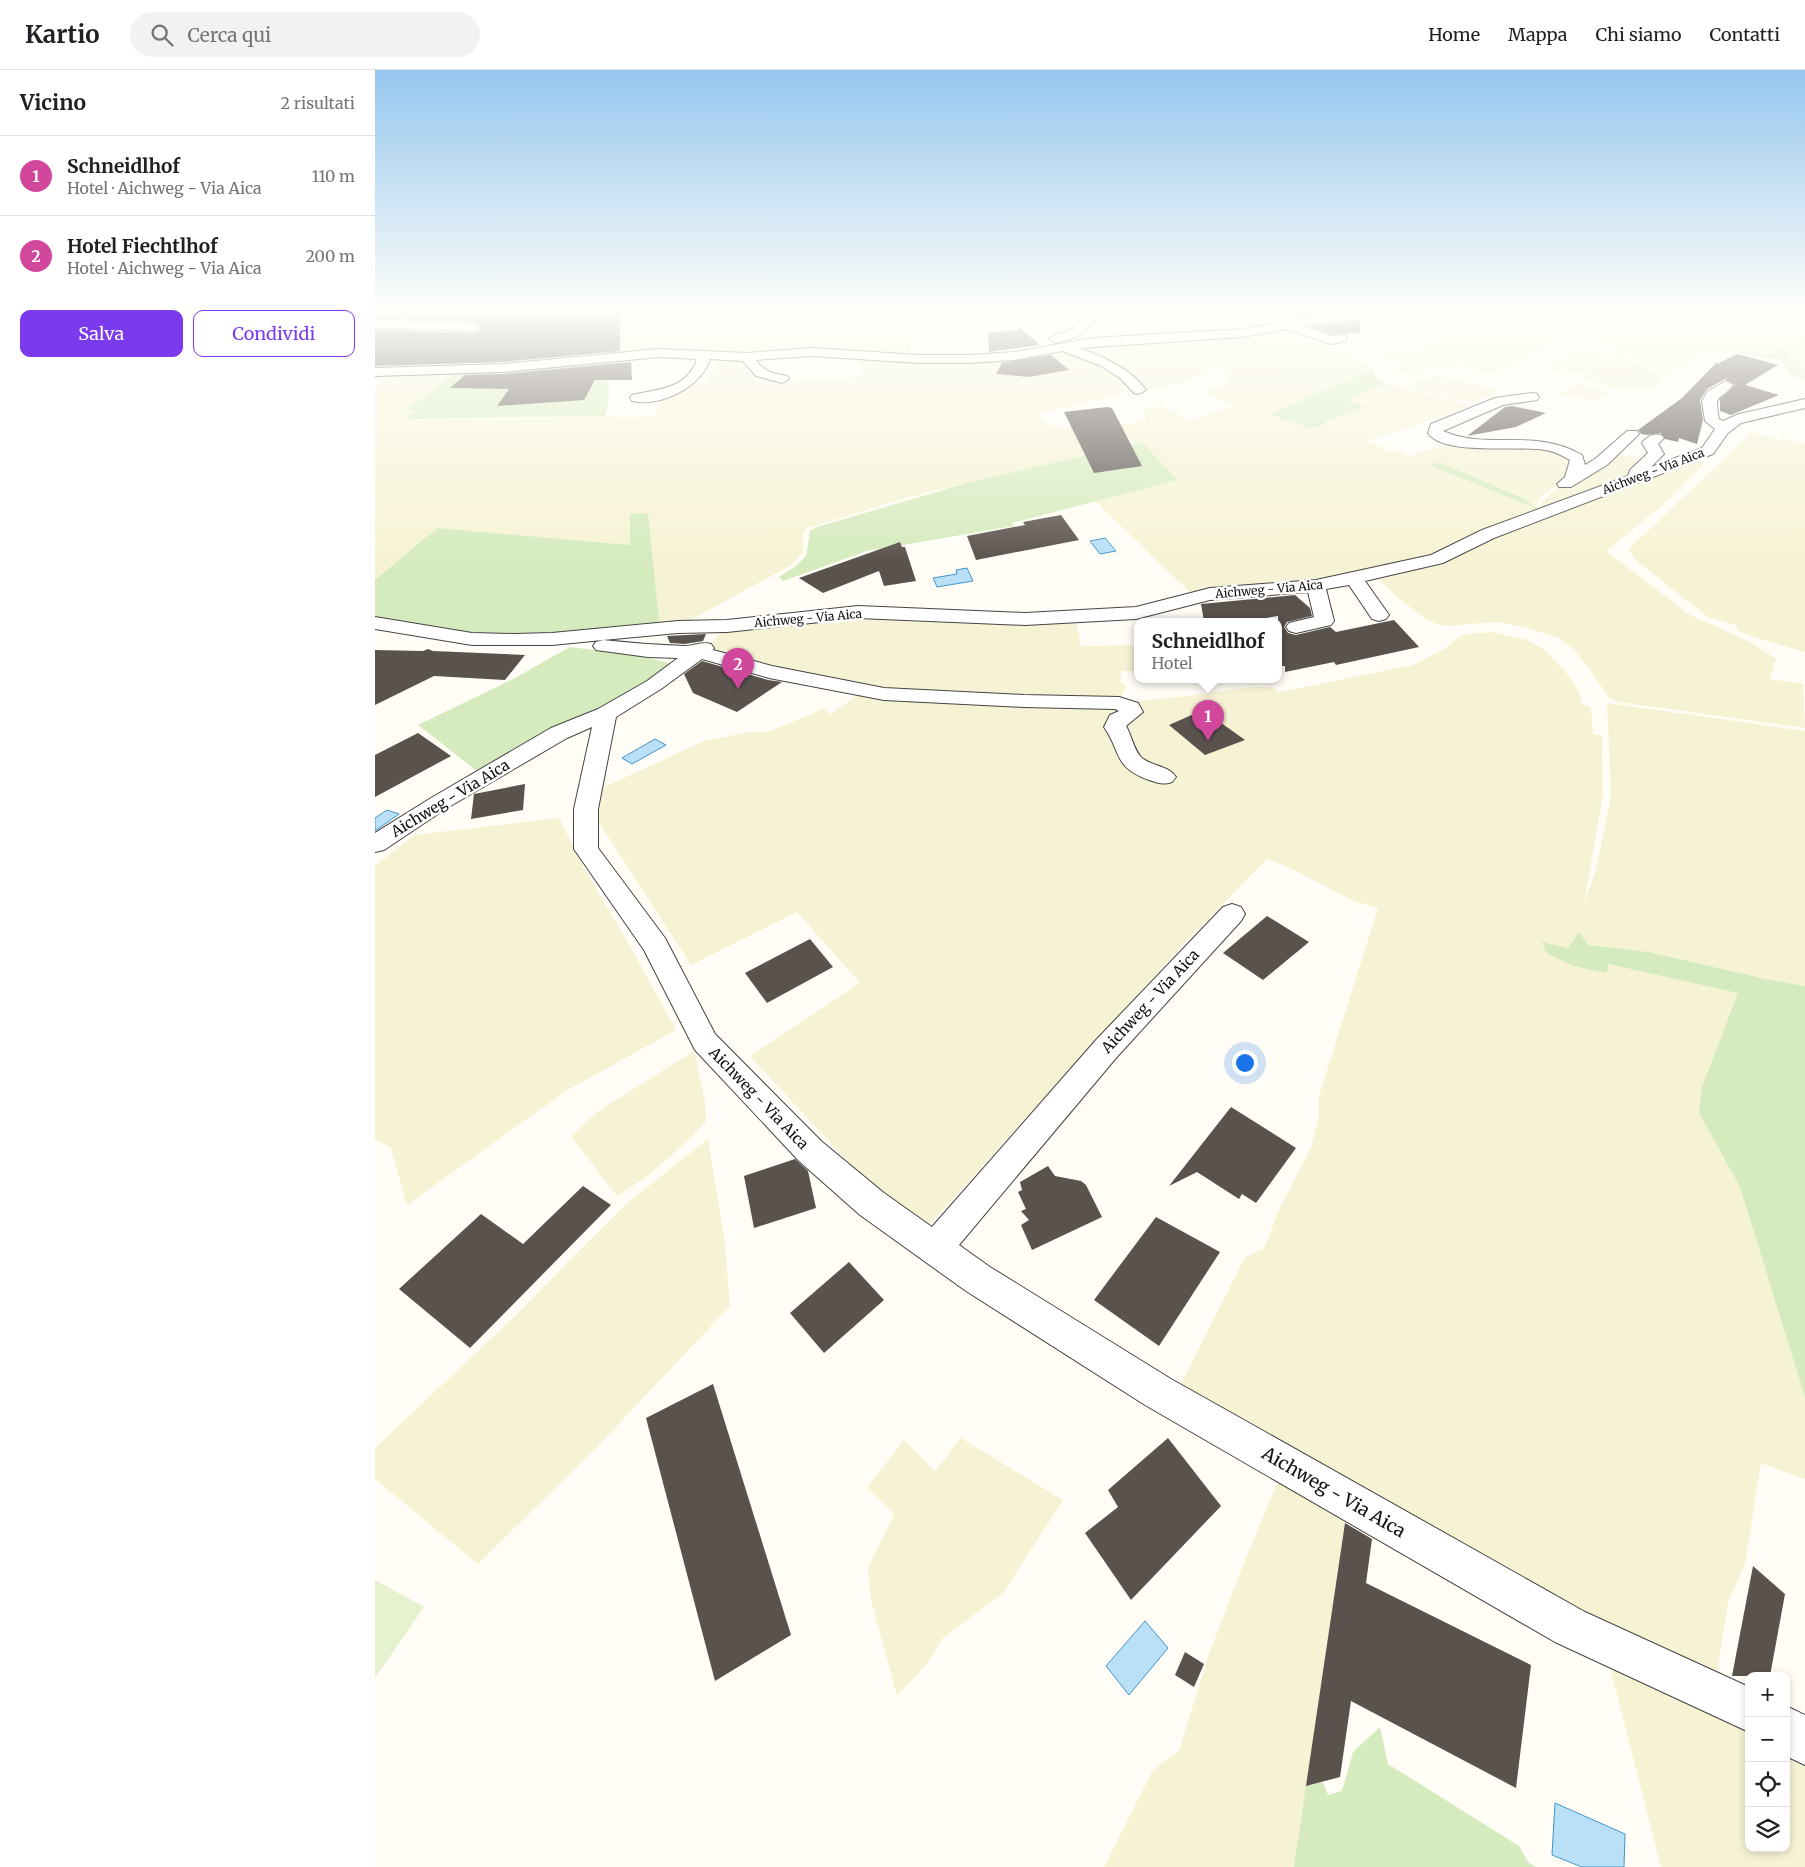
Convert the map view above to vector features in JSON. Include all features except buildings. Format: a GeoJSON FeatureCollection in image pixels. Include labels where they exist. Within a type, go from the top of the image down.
{"type":"FeatureCollection","features":[{"type":"Feature","properties":{"kind":"street"},"geometry":{"type":"LineString","coordinates":[[637,398],[659,397],[663,395]]}},
{"type":"Feature","properties":{"kind":"street"},"geometry":{"type":"LineString","coordinates":[[1713,395],[1709,401],[1712,421],[1725,429]]}},
{"type":"Feature","properties":{"kind":"street"},"geometry":{"type":"LineString","coordinates":[[1532,397],[1500,402],[1436,427],[1435,433],[1449,439],[1463,441],[1535,444],[1563,449],[1577,458],[1578,463],[1572,480]]}},
{"type":"Feature","properties":{"kind":"street","name":"Aichweg - Via Aica"},"geometry":{"type":"LineString","coordinates":[[375,623],[471,639],[552,639],[678,627],[727,626],[858,612],[1025,619],[1169,613],[1182,600],[1210,594],[1316,586],[1355,579],[1437,559],[1488,534],[1708,450],[1730,422],[1759,414],[1793,409],[1805,403]]}},
{"type":"Feature","properties":{"kind":"street"},"geometry":{"type":"LineString","coordinates":[[1528,519],[1552,492],[1601,462],[1632,434]]}},
{"type":"Feature","properties":{"kind":"street"},"geometry":{"type":"LineString","coordinates":[[1636,478],[1636,473],[1656,454],[1650,443],[1662,439]]}},
{"type":"Feature","properties":{"kind":"street"},"geometry":{"type":"LineString","coordinates":[[1355,579],[1379,615]]}},
{"type":"Feature","properties":{"kind":"street"},"geometry":{"type":"LineString","coordinates":[[1296,627],[1324,621],[1316,586]]}},
{"type":"Feature","properties":{"kind":"street"},"geometry":{"type":"LineString","coordinates":[[1100,616],[1107,627],[1119,632],[1128,632]]}},
{"type":"Feature","properties":{"kind":"street","name":"Aichweg - Via Aica"},"geometry":{"type":"LineString","coordinates":[[375,844],[439,802],[559,733],[606,714],[654,685],[699,652],[727,626]]}},
{"type":"Feature","properties":{"kind":"street","name":"Aichweg - Via Aica"},"geometry":{"type":"LineString","coordinates":[[552,639],[648,651],[699,652],[769,672],[884,694],[1024,701],[1119,703],[1130,708],[1132,712],[1118,720],[1115,727],[1121,733],[1128,755],[1133,762],[1164,777]]}},
{"type":"Feature","properties":{"kind":"street","name":"Aichweg - Via Aica"},"geometry":{"type":"LineString","coordinates":[[606,714],[586,809],[586,849],[655,945],[705,1042],[810,1151],[873,1204],[978,1280],[1158,1392],[1570,1627],[1745,1708]]}},
{"type":"Feature","properties":{"kind":"street","name":"Aichweg - Via Aica"},"geometry":{"type":"LineString","coordinates":[[934,1249],[1105,1049],[1232,914]]}},
{"type":"Feature","properties":{"kind":"street"},"geometry":{"type":"LineString","coordinates":[[1790,1732],[1805,1742]]}},
{"type":"Feature","properties":{"kind":"shaded area"},"geometry":{"type":"Polygon","coordinates":[[[375,395],[425,395],[405,409],[415,410],[406,419],[478,420],[604,416],[624,419],[653,416],[665,395],[1119,395],[1035,415],[1048,426],[1056,425],[1058,428],[1127,424],[1145,420],[1144,409],[1163,406],[1189,421],[1234,406],[1209,395],[1314,395],[1271,414],[1310,428],[1366,407],[1348,401],[1361,395],[1430,395],[1471,406],[1366,441],[1391,452],[1397,450],[1409,456],[1446,445],[1464,443],[1547,447],[1571,460],[1563,481],[1538,499],[1537,508],[1552,492],[1601,462],[1611,452],[1647,462],[1636,473],[1407,567],[1195,597],[1095,501],[1177,480],[1142,442],[909,497],[807,528],[803,534],[803,552],[791,565],[678,627],[660,629],[648,513],[630,514],[630,545],[437,528],[375,580],[375,395]],[[1436,467],[1535,508],[1525,499],[1436,467]]]}},
{"type":"Feature","properties":{"kind":"shaded area"},"geometry":{"type":"Polygon","coordinates":[[[1438,395],[1490,395],[1475,402],[1438,395]]]}},
{"type":"Feature","properties":{"kind":"shaded area"},"geometry":{"type":"Polygon","coordinates":[[[1557,395],[1603,395],[1597,399],[1554,396],[1557,395]]]}},
{"type":"Feature","properties":{"kind":"shaded area"},"geometry":{"type":"Polygon","coordinates":[[[1752,432],[1780,441],[1782,438],[1805,443],[1805,652],[1740,632],[1735,625],[1708,617],[1637,561],[1630,552],[1630,548],[1752,432]]]}},
{"type":"Feature","properties":{"kind":"shaded area"},"geometry":{"type":"Polygon","coordinates":[[[1701,459],[1702,467],[1670,499],[1606,551],[1688,614],[1750,642],[1776,659],[1770,679],[1803,684],[1805,728],[1619,702],[1609,698],[1589,668],[1574,650],[1559,638],[1503,623],[1439,625],[1427,620],[1398,598],[1379,580],[1444,562],[1483,545],[1480,543],[1701,459]]]}},
{"type":"Feature","properties":{"kind":"shaded area"},"geometry":{"type":"Polygon","coordinates":[[[822,615],[1076,618],[1081,646],[1134,645],[1134,671],[1122,671],[1120,681],[1126,686],[1119,702],[884,693],[701,652],[727,627],[822,615]]]}},
{"type":"Feature","properties":{"kind":"shaded area"},"geometry":{"type":"Polygon","coordinates":[[[1491,632],[1527,640],[1545,650],[1567,674],[1579,692],[1582,704],[1591,708],[1593,734],[1602,736],[1603,794],[1584,903],[1596,870],[1611,796],[1607,703],[1805,731],[1805,986],[1770,980],[1649,952],[1588,945],[1568,948],[1542,942],[1606,972],[1608,964],[1739,993],[1722,1034],[1699,1113],[1740,1187],[1805,1398],[1805,1479],[1761,1463],[1745,1564],[1728,1602],[1716,1680],[1553,1606],[1180,1386],[1245,1257],[1264,1249],[1279,1210],[1311,1148],[1319,1114],[1318,1099],[1378,908],[1354,901],[1288,867],[1267,859],[1180,948],[930,1224],[864,1179],[750,1056],[860,983],[797,912],[691,965],[598,821],[602,788],[704,741],[749,732],[768,732],[823,709],[831,714],[859,694],[923,702],[1119,703],[1251,687],[1270,687],[1280,692],[1413,665],[1444,649],[1462,635],[1491,632]]]}},
{"type":"Feature","properties":{"kind":"shaded area"},"geometry":{"type":"Polygon","coordinates":[[[559,818],[583,866],[676,1030],[566,1091],[407,1205],[391,1148],[375,1139],[375,866],[414,835],[559,818]]]}},
{"type":"Feature","properties":{"kind":"shaded area"},"geometry":{"type":"Polygon","coordinates":[[[694,1051],[705,1102],[706,1121],[690,1139],[646,1177],[617,1196],[571,1136],[597,1112],[694,1051]]]}},
{"type":"Feature","properties":{"kind":"shaded area"},"geometry":{"type":"Polygon","coordinates":[[[708,1139],[725,1244],[730,1306],[596,1448],[478,1564],[375,1479],[375,1448],[515,1316],[626,1204],[708,1139]]]}},
{"type":"Feature","properties":{"kind":"shaded area"},"geometry":{"type":"Polygon","coordinates":[[[961,1438],[1063,1500],[1003,1593],[943,1638],[925,1666],[897,1696],[871,1600],[868,1568],[894,1514],[867,1488],[904,1440],[935,1472],[961,1438]]]}},
{"type":"Feature","properties":{"kind":"shaded area"},"geometry":{"type":"Polygon","coordinates":[[[1280,1476],[1346,1516],[1295,1867],[1104,1867],[1153,1770],[1179,1751],[1209,1654],[1280,1476]]]}},
{"type":"Feature","properties":{"kind":"shaded area"},"geometry":{"type":"Polygon","coordinates":[[[1611,1671],[1641,1672],[1745,1711],[1745,1852],[1790,1852],[1790,1732],[1805,1742],[1805,1867],[1661,1867],[1611,1671]]]}},
{"type":"Feature","properties":{"kind":"green space"},"geometry":{"type":"Polygon","coordinates":[[[426,395],[609,395],[605,416],[405,419],[415,410],[405,410],[426,395]]]}},
{"type":"Feature","properties":{"kind":"green space"},"geometry":{"type":"Polygon","coordinates":[[[1314,395],[1361,395],[1348,401],[1367,407],[1324,422],[1327,424],[1310,428],[1270,414],[1314,395]]]}},
{"type":"Feature","properties":{"kind":"green space"},"geometry":{"type":"Polygon","coordinates":[[[1142,442],[1177,480],[1012,523],[1014,526],[867,551],[783,581],[779,577],[796,566],[806,556],[810,531],[817,527],[967,483],[1142,442]]]}},
{"type":"Feature","properties":{"kind":"green space"},"geometry":{"type":"Polygon","coordinates":[[[1441,463],[1525,499],[1537,509],[1427,464],[1441,463]]]}},
{"type":"Feature","properties":{"kind":"green space"},"geometry":{"type":"Polygon","coordinates":[[[648,513],[660,629],[514,640],[375,623],[375,580],[437,528],[630,545],[630,514],[648,513]]]}},
{"type":"Feature","properties":{"kind":"green space"},"geometry":{"type":"Polygon","coordinates":[[[570,647],[634,655],[674,664],[610,704],[478,772],[418,725],[513,679],[570,647]]]}},
{"type":"Feature","properties":{"kind":"green space"},"geometry":{"type":"Polygon","coordinates":[[[1579,932],[1588,945],[1649,952],[1770,980],[1805,986],[1805,1398],[1740,1187],[1699,1113],[1702,1087],[1738,993],[1608,964],[1607,973],[1573,966],[1546,953],[1542,942],[1568,948],[1579,932]]]}},
{"type":"Feature","properties":{"kind":"green space"},"geometry":{"type":"Polygon","coordinates":[[[375,1580],[424,1607],[375,1678],[375,1580]]]}},
{"type":"Feature","properties":{"kind":"green space"},"geometry":{"type":"Polygon","coordinates":[[[1380,1727],[1388,1764],[1519,1846],[1528,1862],[1536,1867],[1294,1867],[1306,1786],[1323,1782],[1328,1795],[1342,1791],[1353,1752],[1380,1727]]]}},
{"type":"Feature","properties":{"kind":"water"},"geometry":{"type":"Polygon","coordinates":[[[1105,538],[1116,551],[1100,554],[1090,541],[1105,538]]]}},
{"type":"Feature","properties":{"kind":"water"},"geometry":{"type":"Polygon","coordinates":[[[967,568],[973,581],[937,587],[933,578],[957,574],[956,570],[967,568]]]}},
{"type":"Feature","properties":{"kind":"water"},"geometry":{"type":"Polygon","coordinates":[[[655,739],[666,745],[632,764],[622,758],[655,739]]]}},
{"type":"Feature","properties":{"kind":"water"},"geometry":{"type":"Polygon","coordinates":[[[387,810],[399,814],[375,831],[375,818],[387,810]]]}},
{"type":"Feature","properties":{"kind":"water"},"geometry":{"type":"Polygon","coordinates":[[[1145,1621],[1168,1648],[1129,1695],[1106,1666],[1145,1621]]]}},
{"type":"Feature","properties":{"kind":"water"},"geometry":{"type":"Polygon","coordinates":[[[1555,1803],[1625,1834],[1624,1867],[1582,1867],[1552,1855],[1555,1803]]]}},
{"type":"Feature","properties":{"kind":"place","name":"Hotel Fiechtlhof"},"geometry":{"type":"Point","coordinates":[738,689]}},
{"type":"Feature","properties":{"kind":"place","name":"Schneidlhof"},"geometry":{"type":"Point","coordinates":[1208,741]}}]}
